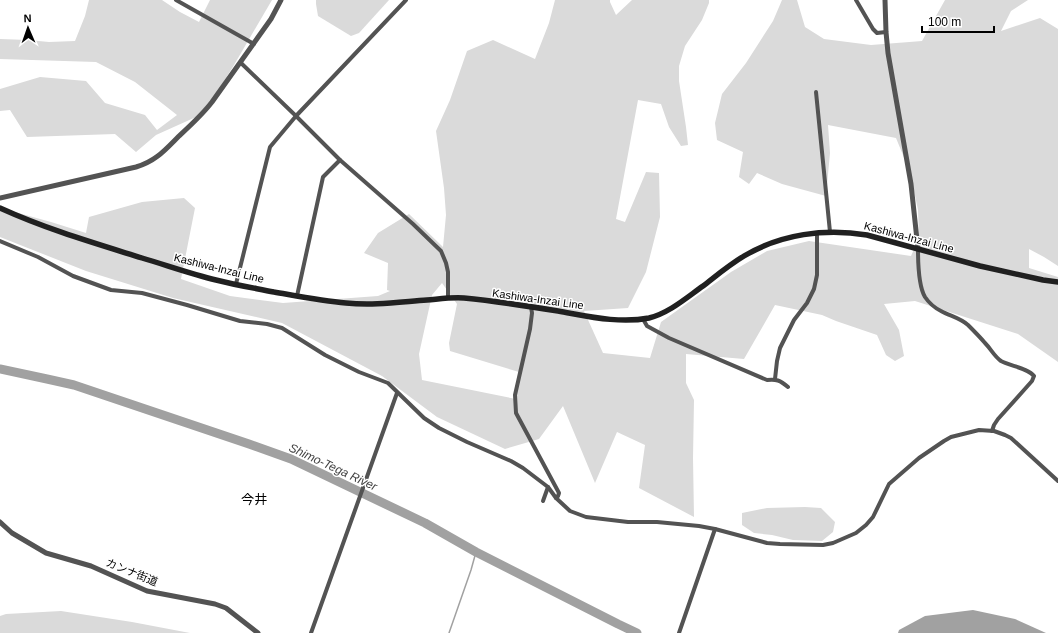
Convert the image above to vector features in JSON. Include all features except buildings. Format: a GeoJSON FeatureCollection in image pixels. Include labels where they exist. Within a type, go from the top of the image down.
{"type":"FeatureCollection","features":[{"type":"Feature","properties":{"kind":"main road","name":"Kashiwa-Inzai Line"},"geometry":{"type":"LineString","coordinates":[[0,208],[74,237],[201,276],[297,296],[344,303],[365,304],[462,298],[621,320],[643,318],[657,315],[676,305],[732,264],[754,250],[780,240],[805,234],[830,232],[866,235],[980,266],[1058,282]]}},
{"type":"Feature","properties":{"kind":"street"},"geometry":{"type":"LineString","coordinates":[[176,0],[254,44]]}},
{"type":"Feature","properties":{"kind":"street"},"geometry":{"type":"LineString","coordinates":[[0,198],[147,164],[158,156],[201,116],[223,89],[271,19],[281,0]]}},
{"type":"Feature","properties":{"kind":"street"},"geometry":{"type":"LineString","coordinates":[[236,284],[270,147],[296,116],[406,0]]}},
{"type":"Feature","properties":{"kind":"street"},"geometry":{"type":"LineString","coordinates":[[856,0],[873,29],[877,33],[886,32]]}},
{"type":"Feature","properties":{"kind":"street"},"geometry":{"type":"LineString","coordinates":[[885,0],[886,32],[891,73],[911,184],[918,261],[922,290],[925,298],[943,312],[962,320],[967,324],[985,342],[998,359],[1030,372],[1034,376],[1032,381],[998,419],[992,431]]}},
{"type":"Feature","properties":{"kind":"street"},"geometry":{"type":"LineString","coordinates":[[240,63],[340,160],[413,224],[441,251],[448,272],[448,298]]}},
{"type":"Feature","properties":{"kind":"street"},"geometry":{"type":"LineString","coordinates":[[816,92],[830,232]]}},
{"type":"Feature","properties":{"kind":"street"},"geometry":{"type":"LineString","coordinates":[[297,296],[323,177],[340,160]]}},
{"type":"Feature","properties":{"kind":"street"},"geometry":{"type":"LineString","coordinates":[[775,379],[776,361],[780,348],[794,320],[807,303],[814,289],[817,275],[817,233]]}},
{"type":"Feature","properties":{"kind":"street"},"geometry":{"type":"LineString","coordinates":[[0,241],[38,257],[73,276],[111,290],[142,294],[187,305],[240,321],[267,324],[282,328],[325,355],[359,372],[388,383],[424,418],[439,428],[523,468],[548,486],[556,498],[570,511],[586,517],[628,522],[664,522],[715,529],[773,544],[823,545],[833,543],[856,533],[866,525],[873,517],[889,484],[918,458],[951,437],[979,430],[992,431],[1011,438],[1058,481]]}},
{"type":"Feature","properties":{"kind":"street"},"geometry":{"type":"LineString","coordinates":[[531,307],[532,312],[530,329],[514,395],[516,413],[558,493],[556,498]]}},
{"type":"Feature","properties":{"kind":"street"},"geometry":{"type":"LineString","coordinates":[[643,318],[647,326],[669,338],[767,380],[775,379],[780,381],[788,387]]}},
{"type":"Feature","properties":{"kind":"street"},"geometry":{"type":"LineString","coordinates":[[311,633],[397,393]]}},
{"type":"Feature","properties":{"kind":"street"},"geometry":{"type":"LineString","coordinates":[[543,501],[548,486]]}},
{"type":"Feature","properties":{"kind":"street","name":"カンナ街道"},"geometry":{"type":"LineString","coordinates":[[0,522],[12,533],[46,553],[91,566],[148,591],[215,604],[226,608],[258,633]]}},
{"type":"Feature","properties":{"kind":"street"},"geometry":{"type":"LineString","coordinates":[[678,633],[715,529]]}},
{"type":"Feature","properties":{"kind":"shaded area"},"geometry":{"type":"Polygon","coordinates":[[[89,0],[162,0],[199,22],[210,0],[272,0],[216,94],[196,117],[156,135],[136,152],[115,134],[27,137],[10,110],[0,111],[0,89],[40,77],[86,81],[105,103],[145,115],[157,130],[177,115],[135,82],[96,62],[0,59],[0,39],[49,42],[75,41],[85,16],[89,0]]]}},
{"type":"Feature","properties":{"kind":"shaded area"},"geometry":{"type":"Polygon","coordinates":[[[316,0],[389,0],[359,33],[351,36],[318,16],[316,0]]]}},
{"type":"Feature","properties":{"kind":"shaded area"},"geometry":{"type":"Polygon","coordinates":[[[555,0],[610,0],[616,15],[632,0],[709,0],[702,20],[685,46],[679,66],[679,81],[688,145],[681,146],[669,127],[661,104],[638,100],[616,219],[625,222],[646,172],[659,173],[660,217],[646,272],[628,308],[584,311],[603,353],[650,358],[661,322],[731,272],[767,251],[809,241],[911,256],[919,238],[918,210],[910,172],[896,138],[828,125],[830,153],[826,196],[782,184],[757,173],[749,184],[739,177],[743,152],[717,140],[715,123],[722,94],[746,63],[773,21],[782,0],[797,0],[805,27],[824,39],[871,45],[922,41],[945,0],[1028,0],[1011,11],[1001,31],[1040,18],[1058,29],[1058,266],[1029,249],[1029,268],[1058,277],[1058,362],[1018,334],[915,301],[884,304],[899,330],[904,356],[895,361],[886,355],[877,335],[822,315],[775,305],[744,359],[686,354],[686,383],[694,400],[694,517],[639,488],[645,445],[617,432],[595,483],[563,406],[539,439],[505,449],[437,417],[382,376],[282,323],[173,298],[86,271],[0,237],[0,208],[86,233],[89,217],[142,202],[184,198],[195,208],[181,279],[230,296],[283,303],[378,296],[390,291],[387,290],[388,263],[364,253],[378,233],[409,214],[443,247],[446,215],[444,188],[436,131],[450,100],[467,51],[493,40],[535,59],[549,23],[555,0]],[[442,283],[432,295],[419,354],[422,380],[516,399],[519,372],[450,351],[449,343],[457,304],[442,283]]]}},
{"type":"Feature","properties":{"kind":"shaded area"},"geometry":{"type":"Polygon","coordinates":[[[767,508],[821,508],[835,522],[833,532],[822,541],[793,540],[772,535],[754,533],[742,525],[742,513],[767,508]]]}},
{"type":"Feature","properties":{"kind":"shaded area"},"geometry":{"type":"Polygon","coordinates":[[[973,610],[1015,619],[1046,633],[898,633],[899,630],[925,616],[973,610]]]}},
{"type":"Feature","properties":{"kind":"shaded area"},"geometry":{"type":"Polygon","coordinates":[[[61,611],[190,633],[0,633],[0,616],[6,614],[61,611]]]}},
{"type":"Feature","properties":{"kind":"waterway","name":"Shimo-Tega River"},"geometry":{"type":"LineString","coordinates":[[0,369],[74,385],[291,459],[425,523],[476,552],[637,633]]}},
{"type":"Feature","properties":{"kind":"waterway"},"geometry":{"type":"LineString","coordinates":[[449,633],[476,552]]}},
{"type":"Feature","properties":{"kind":"district","name":"今井"},"geometry":{"type":"Point","coordinates":[254,499]}}]}
